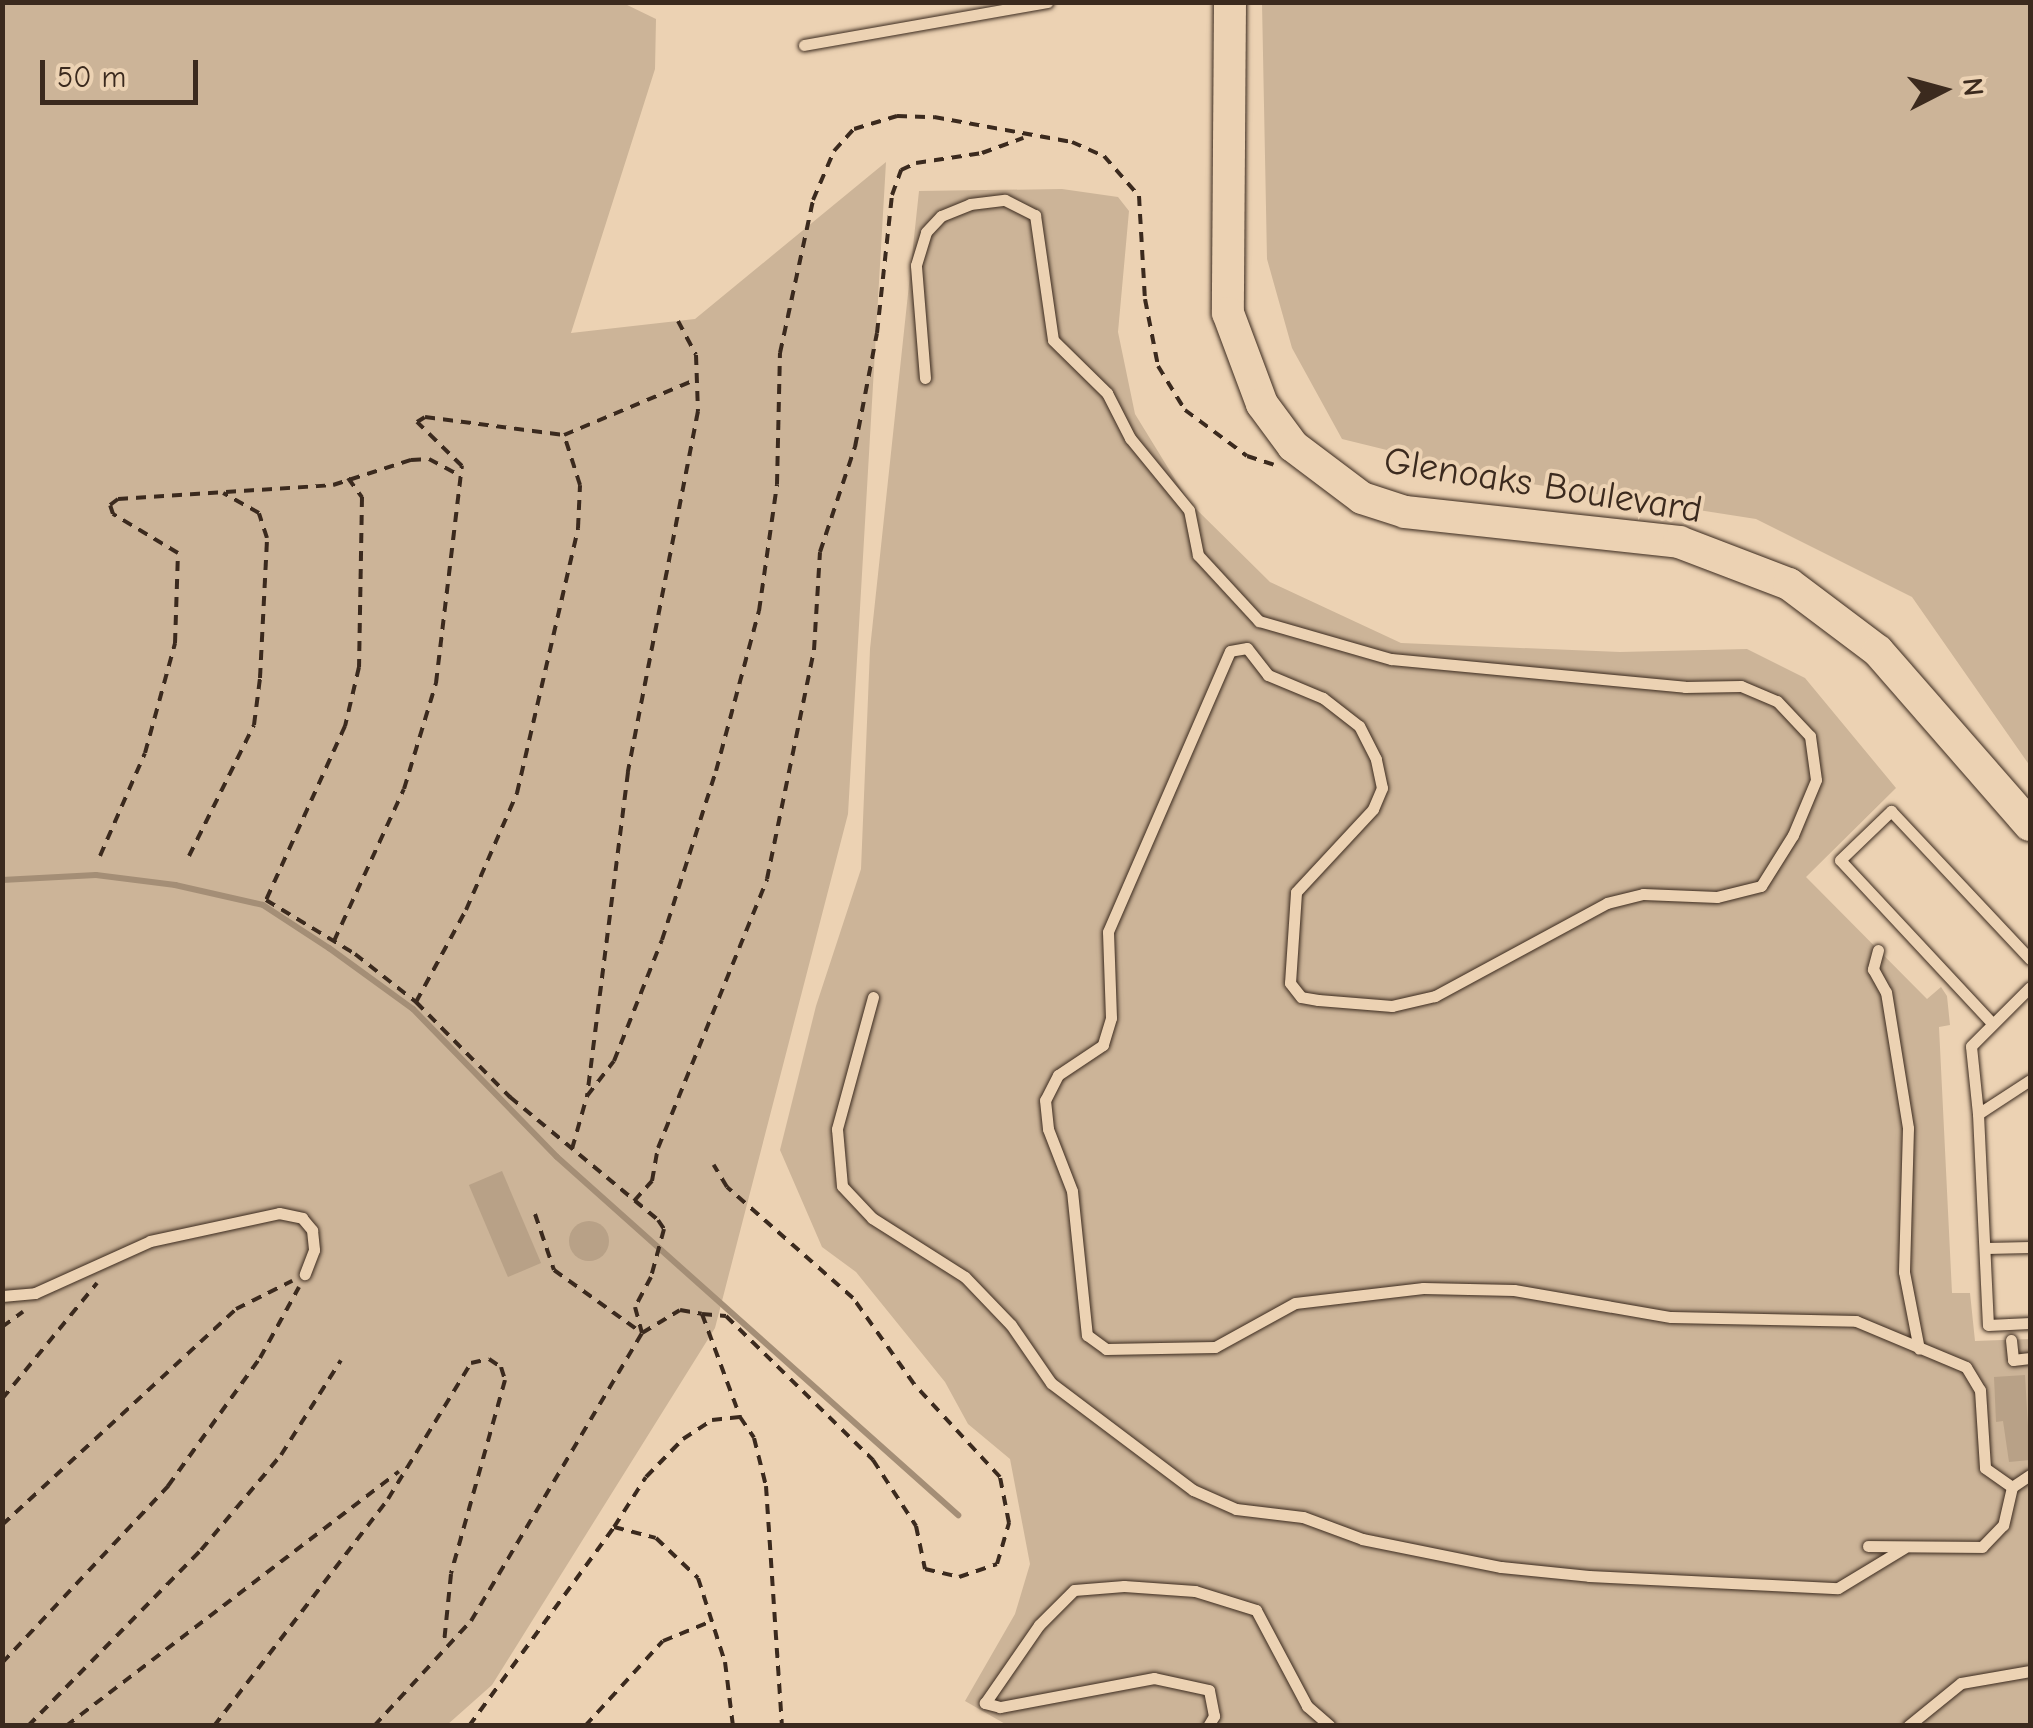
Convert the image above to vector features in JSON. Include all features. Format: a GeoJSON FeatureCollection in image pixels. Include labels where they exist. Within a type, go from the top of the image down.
{"type":"FeatureCollection","features":[{"type":"Feature","properties":{"kind":"street","name":"Glenoaks Boulevard"},"geometry":{"type":"LineString","coordinates":[[1230,2],[1228,313],[1262,404],[1312,463],[1362,498],[1405,512],[1679,542],[1788,584],[1878,651],[2030,825]]}},
{"type":"Feature","properties":{"kind":"lane"},"geometry":{"type":"LineString","coordinates":[[804,45],[1047,2]]}},
{"type":"Feature","properties":{"kind":"lane"},"geometry":{"type":"LineString","coordinates":[[925,378],[916,265],[926,232],[941,216],[970,204],[1005,200],[1035,215],[1053,340],[1107,393],[1130,438],[1188,510],[1198,555],[1222,588],[1259,621],[1392,658],[1668,686],[1742,686],[1777,701],[1810,736],[1816,780],[1793,835],[1761,886],[1717,897],[1643,894],[1607,903],[1435,996],[1392,1006],[1318,1000],[1301,997],[1290,983],[1296,892],[1372,809],[1382,788],[1376,759],[1359,726],[1323,698],[1268,675],[1247,648],[1230,650],[1108,932],[1111,1018],[1103,1045],[1058,1075],[1045,1100],[1048,1129],[1072,1191],[1088,1334],[1106,1349],[1215,1347],[1295,1303],[1423,1288],[1514,1290],[1671,1317],[1856,1320],[1966,1367],[1980,1390],[1985,1468],[2012,1487]]}},
{"type":"Feature","properties":{"kind":"lane"},"geometry":{"type":"LineString","coordinates":[[1992,1022],[1840,860],[1891,811],[2030,959]]}},
{"type":"Feature","properties":{"kind":"lane"},"geometry":{"type":"LineString","coordinates":[[1878,950],[1873,969],[1886,992],[1908,1128],[1904,1272],[1918,1349]]}},
{"type":"Feature","properties":{"kind":"lane"},"geometry":{"type":"LineString","coordinates":[[2030,987],[1971,1046],[1988,1324],[2030,1323]]}},
{"type":"Feature","properties":{"kind":"lane"},"geometry":{"type":"LineString","coordinates":[[873,997],[837,1129],[842,1186],[872,1218],[965,1277],[1011,1325],[1050,1384],[1193,1490],[1236,1509],[1303,1517],[1362,1539],[1501,1567],[1589,1576],[1838,1588],[1904,1548]]}},
{"type":"Feature","properties":{"kind":"lane"},"geometry":{"type":"LineString","coordinates":[[1978,1114],[2030,1080]]}},
{"type":"Feature","properties":{"kind":"lane"},"geometry":{"type":"LineString","coordinates":[[2,1296],[34,1294],[113,1258],[194,1228],[280,1213],[302,1218],[312,1230],[314,1250],[305,1274]]}},
{"type":"Feature","properties":{"kind":"lane"},"geometry":{"type":"LineString","coordinates":[[1986,1248],[2030,1247]]}},
{"type":"Feature","properties":{"kind":"lane"},"geometry":{"type":"LineString","coordinates":[[2011,1340],[2013,1360],[2030,1358]]}},
{"type":"Feature","properties":{"kind":"lane"},"geometry":{"type":"LineString","coordinates":[[1868,1546],[1982,1547],[2002,1525],[2012,1487],[2030,1475]]}},
{"type":"Feature","properties":{"kind":"lane"},"geometry":{"type":"LineString","coordinates":[[1208,1726],[1214,1716],[1209,1690],[1154,1678],[1000,1707],[985,1703],[1039,1625],[1074,1590],[1124,1586],[1196,1592],[1256,1610],[1307,1706],[1330,1726]]}},
{"type":"Feature","properties":{"kind":"lane"},"geometry":{"type":"LineString","coordinates":[[1908,1726],[1962,1683],[2030,1671]]}},
{"type":"Feature","properties":{"kind":"path"},"geometry":{"type":"LineString","coordinates":[[587,1096],[614,1061],[662,940],[759,611],[777,484],[780,353],[813,200],[834,151],[854,129],[897,116],[934,117],[1022,138],[1072,142],[1104,156],[1139,196],[1145,299],[1158,366],[1184,410],[1268,466],[1312,463]]}},
{"type":"Feature","properties":{"kind":"path"},"geometry":{"type":"LineString","coordinates":[[634,1201],[652,1181],[658,1148],[767,879],[814,650],[820,552],[855,447],[877,333],[892,195],[902,170],[916,163],[982,153],[1022,138]]}},
{"type":"Feature","properties":{"kind":"path"},"geometry":{"type":"LineString","coordinates":[[571,1150],[587,1096],[628,772],[668,592],[698,411],[696,355],[678,321]]}},
{"type":"Feature","properties":{"kind":"path"},"geometry":{"type":"LineString","coordinates":[[334,941],[404,790],[436,683],[461,476],[456,454],[417,422],[425,417],[564,435],[697,379]]}},
{"type":"Feature","properties":{"kind":"path"},"geometry":{"type":"LineString","coordinates":[[416,1002],[516,793],[578,528],[580,485],[564,435]]}},
{"type":"Feature","properties":{"kind":"path"},"geometry":{"type":"LineString","coordinates":[[100,856],[165,692],[176,607],[178,553],[113,514],[110,505],[118,498],[333,486],[412,460],[430,460],[461,476]]}},
{"type":"Feature","properties":{"kind":"path"},"geometry":{"type":"LineString","coordinates":[[348,478],[362,496],[359,667],[345,726],[266,900],[334,941],[416,1002],[571,1150],[658,1220],[660,1240],[656,1258],[635,1306],[642,1333]]}},
{"type":"Feature","properties":{"kind":"path"},"geometry":{"type":"LineString","coordinates":[[189,856],[254,725],[260,678],[267,538],[258,513],[219,491]]}},
{"type":"Feature","properties":{"kind":"path"},"geometry":{"type":"LineString","coordinates":[[374,1726],[444,1644],[471,1621],[642,1333],[680,1310],[726,1316],[873,1460],[916,1526],[925,1569],[960,1577],[997,1564],[1008,1524],[1000,1477],[914,1384],[853,1298],[727,1187],[714,1165]]}},
{"type":"Feature","properties":{"kind":"path"},"geometry":{"type":"LineString","coordinates":[[535,1214],[554,1270],[642,1333]]}},
{"type":"Feature","properties":{"kind":"path"},"geometry":{"type":"LineString","coordinates":[[2,1399],[113,1258]]}},
{"type":"Feature","properties":{"kind":"path"},"geometry":{"type":"LineString","coordinates":[[2,1525],[236,1309],[305,1274]]}},
{"type":"Feature","properties":{"kind":"path"},"geometry":{"type":"LineString","coordinates":[[2,1663],[168,1486],[260,1358],[305,1274]]}},
{"type":"Feature","properties":{"kind":"path"},"geometry":{"type":"LineString","coordinates":[[702,1314],[740,1417],[754,1438],[766,1486],[782,1726]]}},
{"type":"Feature","properties":{"kind":"path"},"geometry":{"type":"LineString","coordinates":[[214,1726],[350,1553],[471,1364],[489,1359],[501,1367],[501,1402],[451,1574],[444,1644]]}},
{"type":"Feature","properties":{"kind":"path"},"geometry":{"type":"LineString","coordinates":[[28,1726],[212,1536],[282,1455],[340,1360]]}},
{"type":"Feature","properties":{"kind":"path"},"geometry":{"type":"LineString","coordinates":[[468,1726],[614,1527],[646,1477],[684,1439],[712,1420],[740,1417]]}},
{"type":"Feature","properties":{"kind":"path"},"geometry":{"type":"LineString","coordinates":[[66,1726],[403,1468]]}},
{"type":"Feature","properties":{"kind":"path"},"geometry":{"type":"LineString","coordinates":[[614,1527],[656,1538],[698,1578],[712,1621],[733,1726]]}},
{"type":"Feature","properties":{"kind":"path"},"geometry":{"type":"LineString","coordinates":[[585,1726],[635,1664],[663,1641],[712,1621]]}},
{"type":"Feature","properties":{"kind":"shaded area"},"geometry":{"type":"Polygon","coordinates":[[[3,3],[623,3],[656,19],[655,69],[571,333],[695,319],[886,162],[848,814],[715,1328],[492,1685],[447,1725],[3,1726],[3,3]]]}},
{"type":"Feature","properties":{"kind":"shaded area"},"geometry":{"type":"Polygon","coordinates":[[[1262,3],[2030,3],[2030,766],[1912,597],[1756,519],[1513,481],[1342,439],[1292,348],[1267,259],[1262,3]]]}},
{"type":"Feature","properties":{"kind":"shaded area"},"geometry":{"type":"Polygon","coordinates":[[[1062,189],[1118,197],[1129,211],[1118,332],[1135,414],[1189,502],[1270,582],[1401,643],[1620,652],[1747,649],[1805,678],[1896,788],[1806,877],[1927,999],[1941,987],[1947,996],[1950,1025],[1939,1027],[1952,1293],[1970,1293],[1975,1341],[2030,1339],[2030,1725],[1007,1725],[965,1701],[1015,1614],[1030,1564],[1010,1459],[968,1424],[945,1382],[856,1272],[822,1247],[780,1150],[816,1006],[861,869],[870,649],[919,191],[1062,189]]]}},
{"type":"Feature","properties":{"kind":"building"},"geometry":{"type":"Polygon","coordinates":[[[502,1171],[541,1263],[508,1277],[469,1185],[502,1171]]]}},
{"type":"Feature","properties":{"kind":"building"},"geometry":{"type":"Polygon","coordinates":[[[589,1221],[603,1227],[609,1241],[603,1255],[589,1261],[575,1255],[569,1241],[575,1227],[589,1221]]]}},
{"type":"Feature","properties":{"kind":"building"},"geometry":{"type":"Polygon","coordinates":[[[2025,1375],[2030,1460],[2009,1462],[2003,1421],[1996,1422],[1994,1377],[2025,1375]]]}},
{"type":"Feature","properties":{"kind":"waterway"},"geometry":{"type":"LineString","coordinates":[[2,880],[96,875],[175,885],[263,905],[329,948],[413,1009],[557,1157],[958,1515]]}}]}
